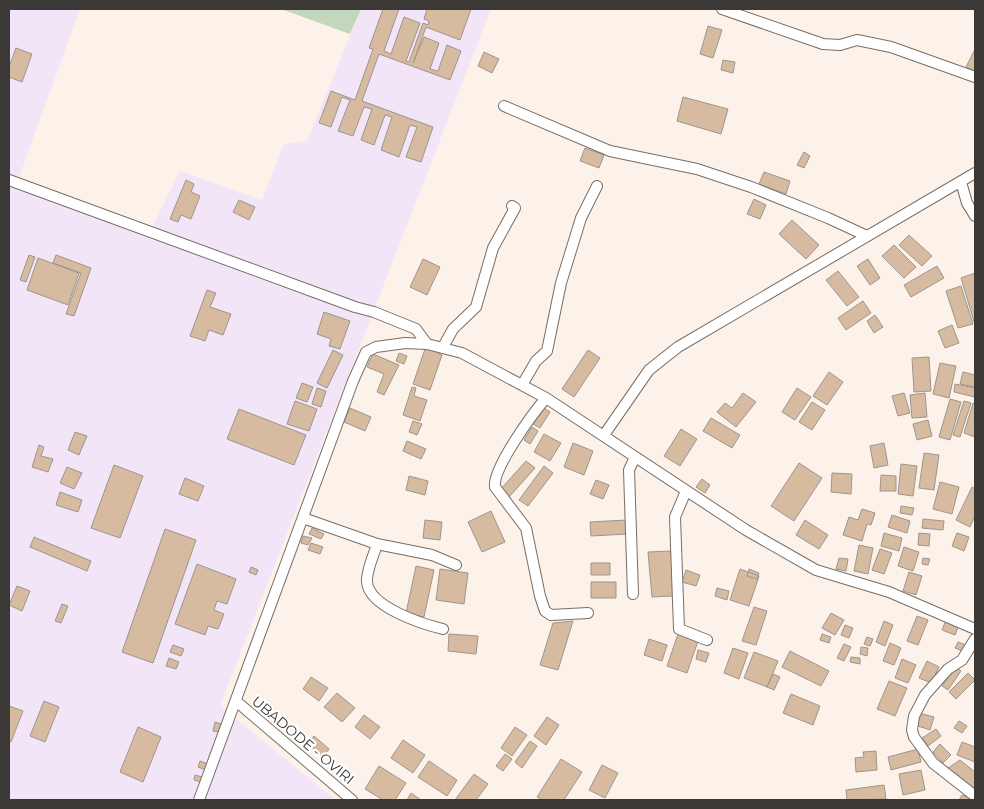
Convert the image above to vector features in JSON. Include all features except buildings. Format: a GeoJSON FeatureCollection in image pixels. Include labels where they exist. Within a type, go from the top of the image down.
{"type":"FeatureCollection","features":[{"type":"Feature","properties":{"kind":"street"},"geometry":{"type":"LineString","coordinates":[[722,9],[824,44],[840,45],[857,40],[882,45],[975,77]]}},
{"type":"Feature","properties":{"kind":"street"},"geometry":{"type":"LineString","coordinates":[[504,106],[610,151],[697,169],[751,187],[867,236]]}},
{"type":"Feature","properties":{"kind":"street"},"geometry":{"type":"LineString","coordinates":[[604,435],[638,384],[663,358],[784,283],[975,173]]}},
{"type":"Feature","properties":{"kind":"street"},"geometry":{"type":"LineString","coordinates":[[9,180],[355,307],[374,312],[416,329],[427,344]]}},
{"type":"Feature","properties":{"kind":"street"},"geometry":{"type":"LineString","coordinates":[[961,182],[967,203],[975,216]]}},
{"type":"Feature","properties":{"kind":"street"},"geometry":{"type":"LineString","coordinates":[[522,385],[536,361],[547,352],[561,283],[581,218],[597,186]]}},
{"type":"Feature","properties":{"kind":"street"},"geometry":{"type":"LineString","coordinates":[[443,347],[453,329],[476,307],[493,248],[515,208],[512,206]]}},
{"type":"Feature","properties":{"kind":"street"},"geometry":{"type":"LineString","coordinates":[[199,800],[353,382],[366,352],[376,346],[404,342],[427,344],[443,347],[477,360],[546,398],[746,530],[816,570],[889,592],[975,629]]}},
{"type":"Feature","properties":{"kind":"street"},"geometry":{"type":"LineString","coordinates":[[546,398],[536,409],[503,463],[494,480],[495,487],[526,528],[540,596],[545,611],[550,614],[588,613]]}},
{"type":"Feature","properties":{"kind":"street"},"geometry":{"type":"LineString","coordinates":[[633,594],[628,470],[635,457]]}},
{"type":"Feature","properties":{"kind":"street"},"geometry":{"type":"LineString","coordinates":[[686,491],[674,517],[679,629],[706,640]]}},
{"type":"Feature","properties":{"kind":"street"},"geometry":{"type":"LineString","coordinates":[[303,518],[377,544],[432,555],[456,565]]}},
{"type":"Feature","properties":{"kind":"street"},"geometry":{"type":"LineString","coordinates":[[377,544],[367,581],[372,596],[396,612],[443,629]]}},
{"type":"Feature","properties":{"kind":"street"},"geometry":{"type":"LineString","coordinates":[[975,639],[962,660],[948,669],[925,695],[914,716],[912,730],[914,737],[933,763],[975,796]]}},
{"type":"Feature","properties":{"kind":"street","name":"UBADODE - OVIRI"},"geometry":{"type":"LineString","coordinates":[[236,702],[352,800]]}},
{"type":"Feature","properties":{"kind":"shaded area"},"geometry":{"type":"Polygon","coordinates":[[[9,9],[80,9],[17,183],[149,234],[180,171],[262,200],[284,144],[307,141],[361,9],[491,9],[220,706],[336,800],[9,800],[9,9]]]}},
{"type":"Feature","properties":{"kind":"green space"},"geometry":{"type":"Polygon","coordinates":[[[281,9],[361,9],[350,34],[281,9]]]}}]}
